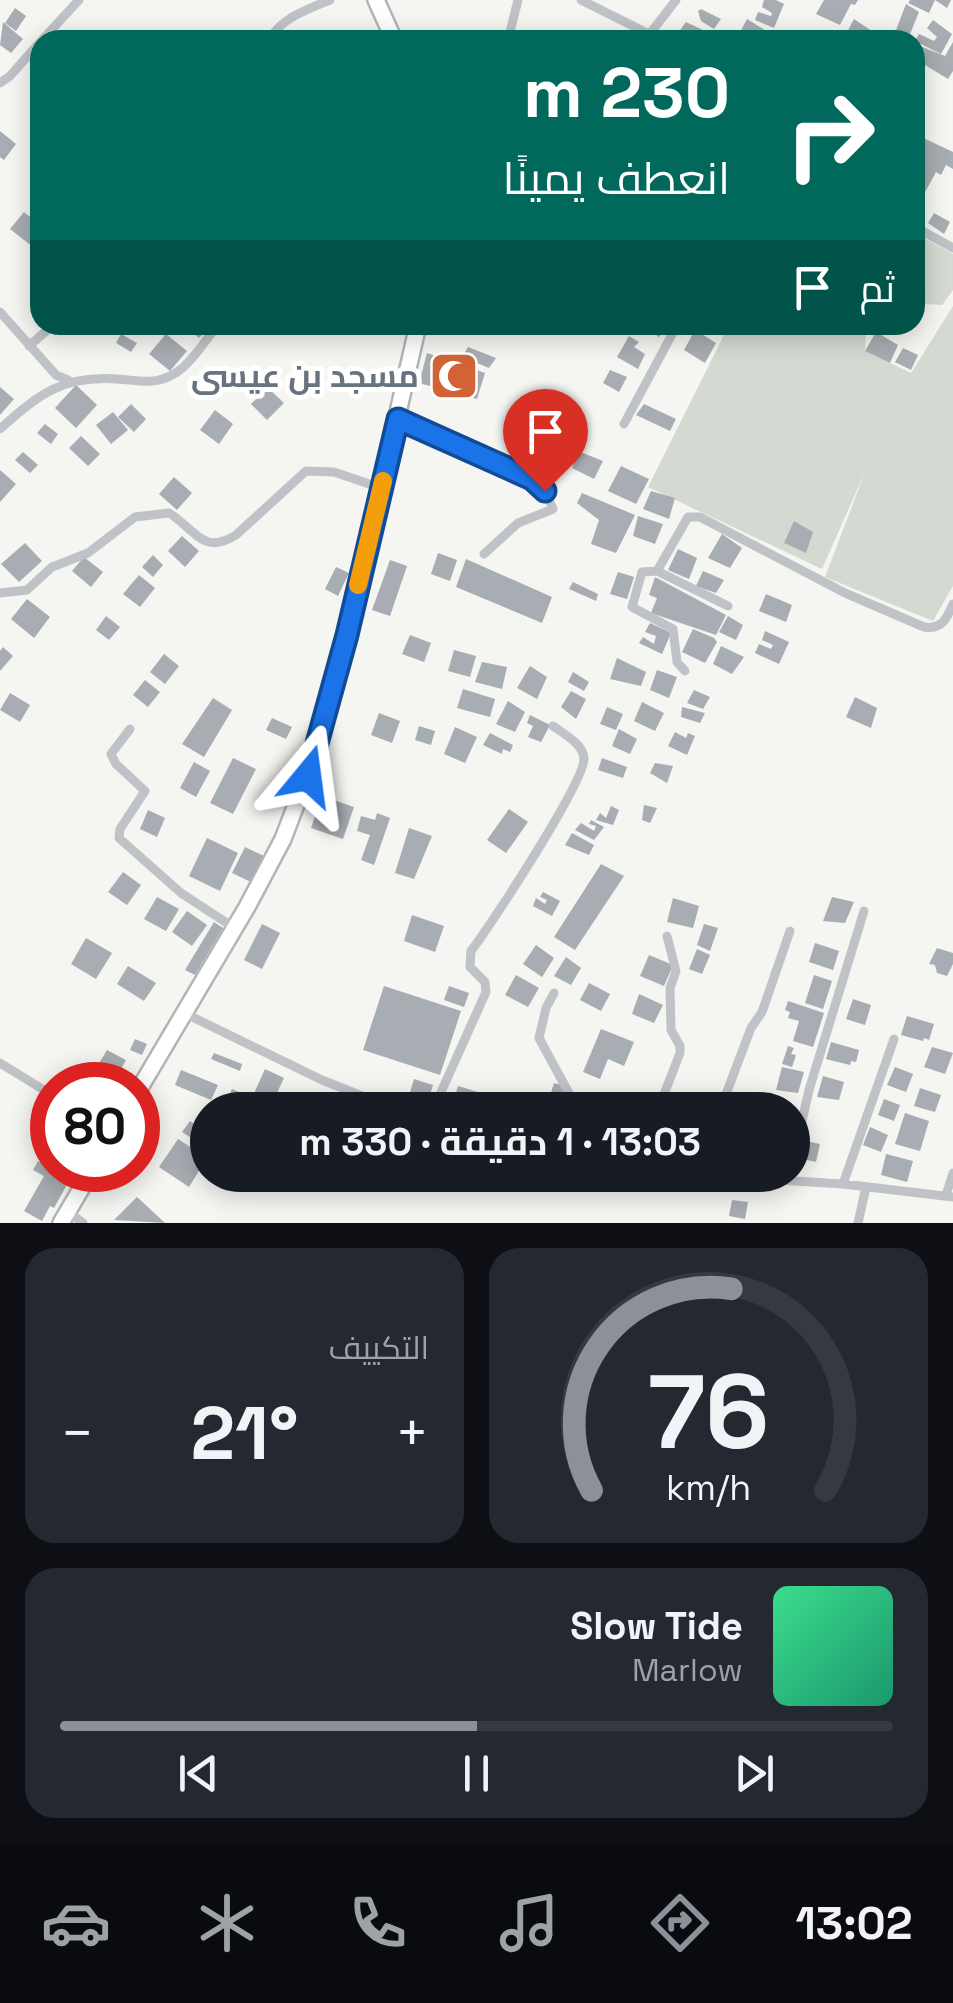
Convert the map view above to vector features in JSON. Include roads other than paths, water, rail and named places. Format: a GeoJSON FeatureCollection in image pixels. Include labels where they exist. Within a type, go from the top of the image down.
{"type":"FeatureCollection","features":[{"type":"Feature","properties":{"kind":"highway"},"geometry":{"type":"LineString","coordinates":[[376,0],[390,30]]}},
{"type":"Feature","properties":{"kind":"highway"},"geometry":{"type":"LineString","coordinates":[[155,1062],[247,907],[283,838],[308,776],[347,635],[416,335]]}},
{"type":"Feature","properties":{"kind":"highway"},"geometry":{"type":"LineString","coordinates":[[64,1217],[79,1192]]}},
{"type":"Feature","properties":{"kind":"street"},"geometry":{"type":"LineString","coordinates":[[51,30],[79,0]]}},
{"type":"Feature","properties":{"kind":"street"},"geometry":{"type":"LineString","coordinates":[[275,30],[330,0]]}},
{"type":"Feature","properties":{"kind":"street"},"geometry":{"type":"LineString","coordinates":[[510,30],[518,0]]}},
{"type":"Feature","properties":{"kind":"street"},"geometry":{"type":"LineString","coordinates":[[581,0],[638,30]]}},
{"type":"Feature","properties":{"kind":"street"},"geometry":{"type":"LineString","coordinates":[[652,30],[676,0]]}},
{"type":"Feature","properties":{"kind":"street"},"geometry":{"type":"LineString","coordinates":[[0,83],[30,53]]}},
{"type":"Feature","properties":{"kind":"street"},"geometry":{"type":"LineString","coordinates":[[925,233],[953,248]]}},
{"type":"Feature","properties":{"kind":"street"},"geometry":{"type":"LineString","coordinates":[[0,312],[56,375],[68,380],[140,382],[166,378],[180,370],[210,335]]}},
{"type":"Feature","properties":{"kind":"street"},"geometry":{"type":"LineString","coordinates":[[29,346],[42,335]]}},
{"type":"Feature","properties":{"kind":"street"},"geometry":{"type":"LineString","coordinates":[[624,424],[672,335]]}},
{"type":"Feature","properties":{"kind":"street"},"geometry":{"type":"LineString","coordinates":[[0,429],[68,380]]}},
{"type":"Feature","properties":{"kind":"street"},"geometry":{"type":"LineString","coordinates":[[398,419],[532,479],[545,491],[552,509],[518,523],[484,554]]}},
{"type":"Feature","properties":{"kind":"street"},"geometry":{"type":"LineString","coordinates":[[0,593],[27,590],[52,568],[88,553],[135,517],[151,512],[169,513],[201,540],[212,544],[236,535],[306,470],[334,472],[381,488]]}},
{"type":"Feature","properties":{"kind":"street"},"geometry":{"type":"LineString","coordinates":[[657,571],[683,522],[694,516],[844,593],[924,627],[944,622],[953,604]]}},
{"type":"Feature","properties":{"kind":"street"},"geometry":{"type":"LineString","coordinates":[[685,671],[677,662],[673,629],[632,608],[642,572],[657,571],[728,606]]}},
{"type":"Feature","properties":{"kind":"street"},"geometry":{"type":"LineString","coordinates":[[441,1092],[486,992],[485,982],[470,966],[471,951],[584,766],[584,755],[578,746],[553,726]]}},
{"type":"Feature","properties":{"kind":"street"},"geometry":{"type":"LineString","coordinates":[[130,729],[111,754],[145,792],[118,838],[181,893],[233,927]]}},
{"type":"Feature","properties":{"kind":"street"},"geometry":{"type":"LineString","coordinates":[[809,1092],[864,911]]}},
{"type":"Feature","properties":{"kind":"street"},"geometry":{"type":"LineString","coordinates":[[727,1092],[751,1028],[762,1012],[790,931]]}},
{"type":"Feature","properties":{"kind":"street"},"geometry":{"type":"LineString","coordinates":[[665,1092],[680,1053],[671,1030],[670,988],[676,971],[667,936]]}},
{"type":"Feature","properties":{"kind":"street"},"geometry":{"type":"LineString","coordinates":[[554,993],[546,1008],[540,1038],[570,1092]]}},
{"type":"Feature","properties":{"kind":"street"},"geometry":{"type":"LineString","coordinates":[[184,1013],[352,1092]]}},
{"type":"Feature","properties":{"kind":"street"},"geometry":{"type":"LineString","coordinates":[[843,1184],[894,1039]]}},
{"type":"Feature","properties":{"kind":"street"},"geometry":{"type":"LineString","coordinates":[[0,1063],[30,1081]]}},
{"type":"Feature","properties":{"kind":"street"},"geometry":{"type":"LineString","coordinates":[[810,1181],[949,1196],[953,1172]]}},
{"type":"Feature","properties":{"kind":"street"},"geometry":{"type":"LineString","coordinates":[[858,1223],[866,1187]]}},
{"type":"Feature","properties":{"kind":"street"},"geometry":{"type":"LineString","coordinates":[[64,1217],[83,1223]]}},
{"type":"Feature","properties":{"kind":"place","name":"مسجد بن عيسى"},"geometry":{"type":"Point","coordinates":[454,376]}}]}
